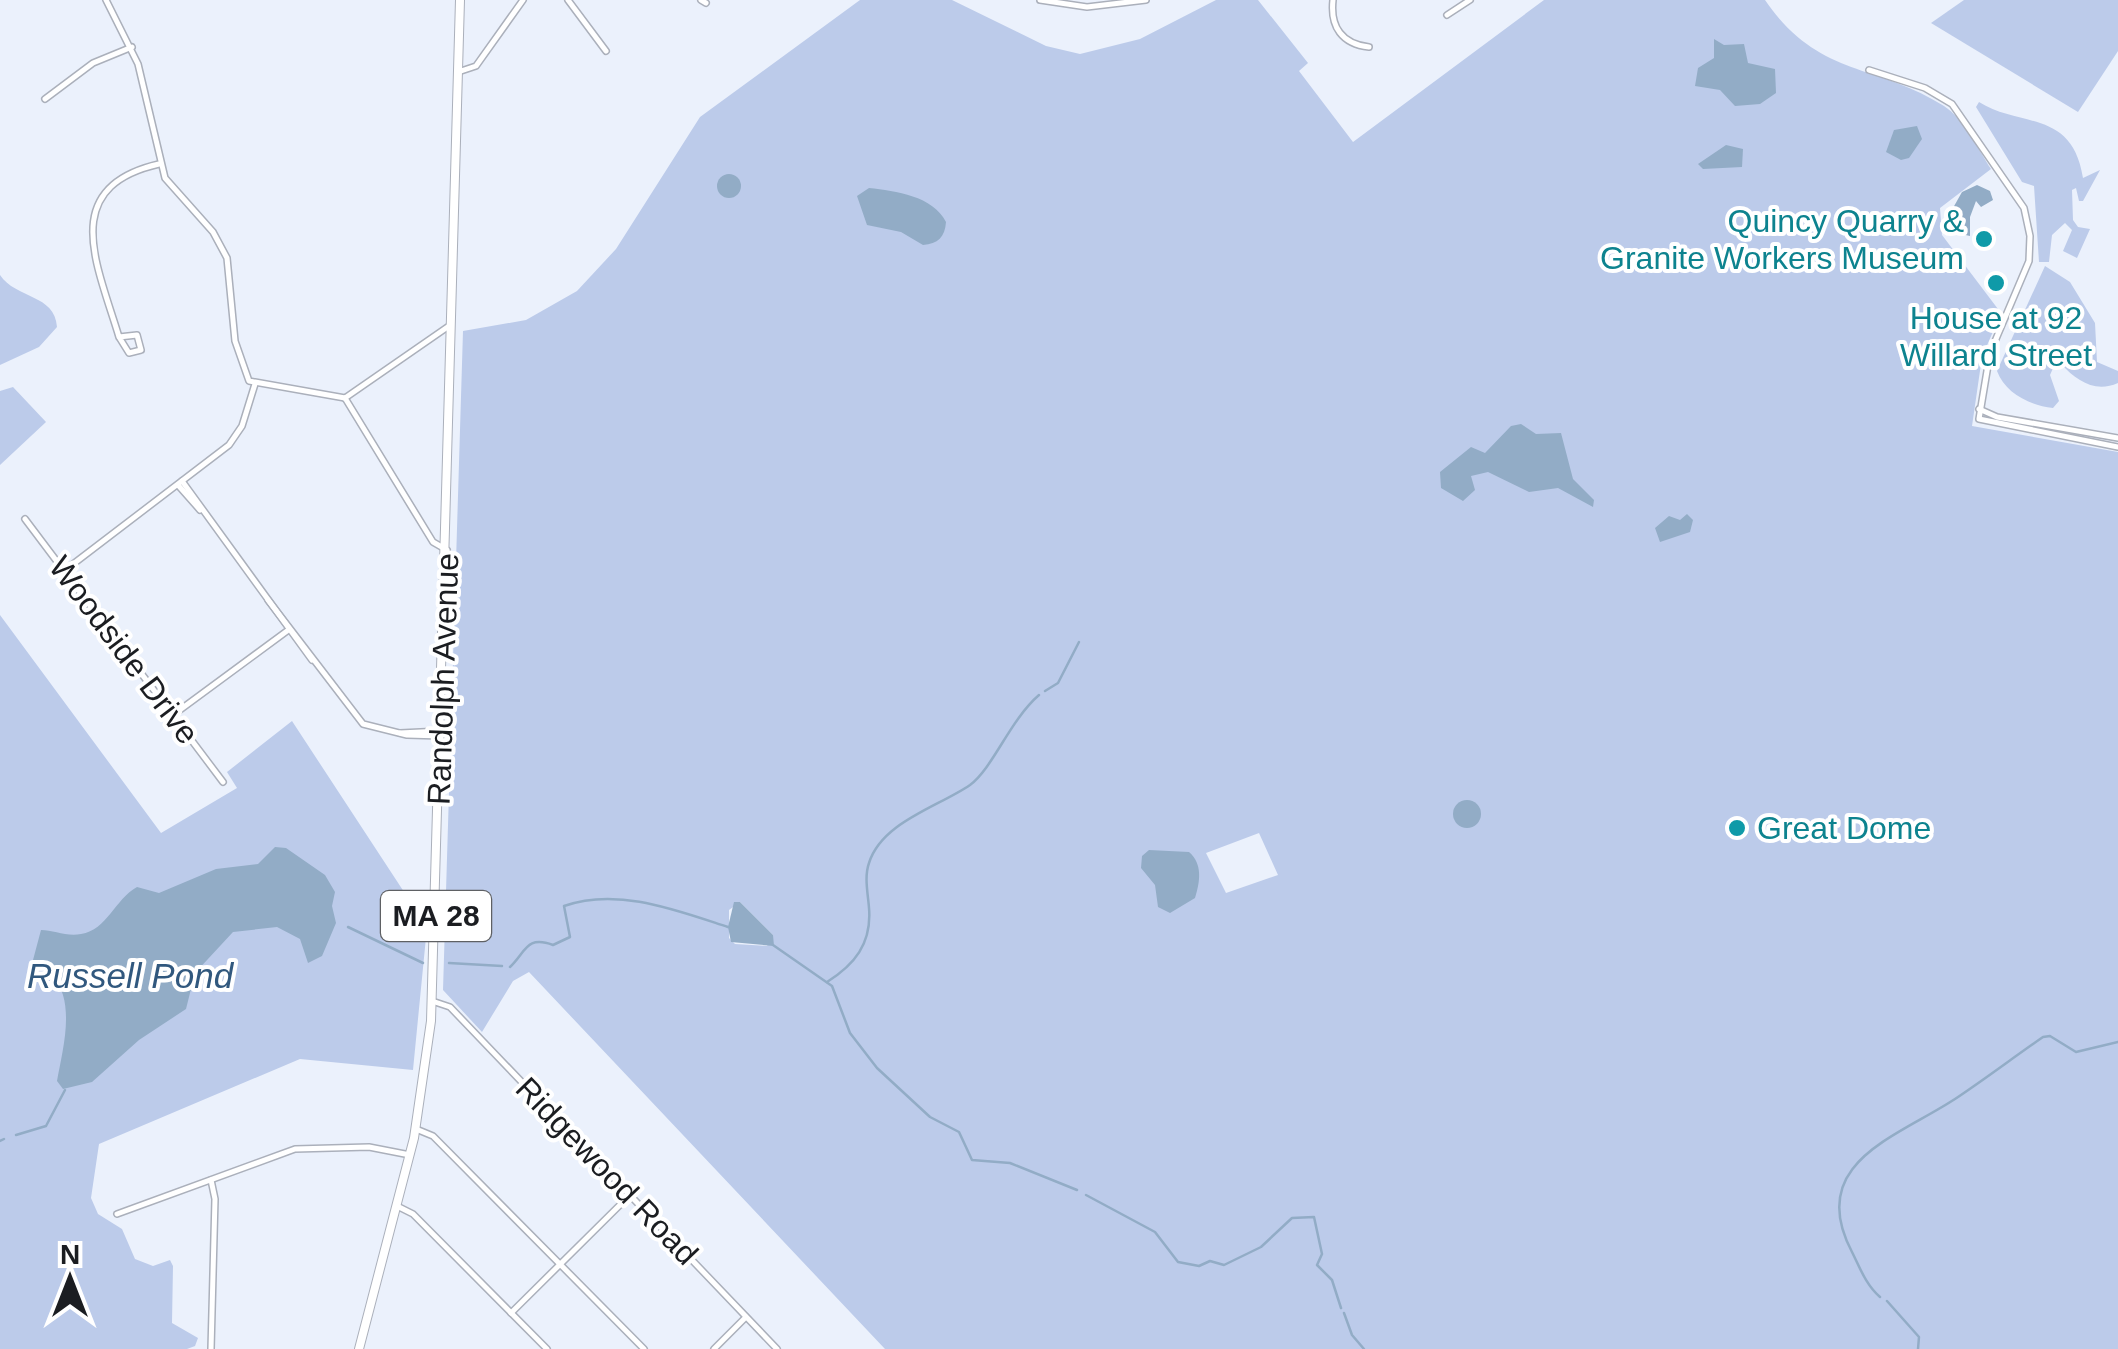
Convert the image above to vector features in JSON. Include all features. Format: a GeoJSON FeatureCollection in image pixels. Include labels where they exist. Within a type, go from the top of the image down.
{"type":"FeatureCollection","features":[{"type":"Feature","properties":{"kind":"main road","name":"Randolph Avenue"},"geometry":{"type":"LineString","coordinates":[[360,1349],[416,1129],[432,1000],[460,0]]}},
{"type":"Feature","properties":{"kind":"street"},"geometry":{"type":"LineString","coordinates":[[106,0],[132,47],[148,98],[159,164],[167,183],[213,232],[227,258],[235,341],[255,384]]}},
{"type":"Feature","properties":{"kind":"street"},"geometry":{"type":"LineString","coordinates":[[458,72],[476,66],[523,0]]}},
{"type":"Feature","properties":{"kind":"street"},"geometry":{"type":"LineString","coordinates":[[568,0],[606,51]]}},
{"type":"Feature","properties":{"kind":"street"},"geometry":{"type":"LineString","coordinates":[[1040,0],[1087,8],[1146,0]]}},
{"type":"Feature","properties":{"kind":"street"},"geometry":{"type":"LineString","coordinates":[[1333,0],[1340,33],[1354,45],[1369,47]]}},
{"type":"Feature","properties":{"kind":"street"},"geometry":{"type":"LineString","coordinates":[[1447,16],[1470,0]]}},
{"type":"Feature","properties":{"kind":"street"},"geometry":{"type":"LineString","coordinates":[[45,99],[93,63],[132,47]]}},
{"type":"Feature","properties":{"kind":"street"},"geometry":{"type":"LineString","coordinates":[[1870,70],[1925,88],[1952,104],[2024,208],[2030,236],[2029,261],[2019,294],[1992,349],[1978,418],[2118,447]]}},
{"type":"Feature","properties":{"kind":"street"},"geometry":{"type":"LineString","coordinates":[[120,336],[134,334],[142,340],[136,354],[123,348],[96,259],[95,210],[104,190],[120,176],[159,164]]}},
{"type":"Feature","properties":{"kind":"street"},"geometry":{"type":"LineString","coordinates":[[346,398],[452,326]]}},
{"type":"Feature","properties":{"kind":"street"},"geometry":{"type":"LineString","coordinates":[[255,384],[309,388],[346,398],[433,542],[447,550]]}},
{"type":"Feature","properties":{"kind":"street"},"geometry":{"type":"LineString","coordinates":[[64,570],[236,438],[255,384]]}},
{"type":"Feature","properties":{"kind":"street"},"geometry":{"type":"LineString","coordinates":[[1979,409],[1994,417],[2118,438]]}},
{"type":"Feature","properties":{"kind":"street"},"geometry":{"type":"LineString","coordinates":[[180,483],[360,721],[375,730],[441,734]]}},
{"type":"Feature","properties":{"kind":"street","name":"Woodside Drive"},"geometry":{"type":"LineString","coordinates":[[25,518],[223,782]]}},
{"type":"Feature","properties":{"kind":"street"},"geometry":{"type":"LineString","coordinates":[[173,715],[290,629]]}},
{"type":"Feature","properties":{"kind":"street","name":"Ridgewood Road"},"geometry":{"type":"LineString","coordinates":[[432,1000],[449,1006],[777,1349]]}},
{"type":"Feature","properties":{"kind":"street"},"geometry":{"type":"LineString","coordinates":[[416,1129],[432,1134],[644,1349]]}},
{"type":"Feature","properties":{"kind":"street"},"geometry":{"type":"LineString","coordinates":[[117,1214],[306,1147],[369,1148],[410,1155]]}},
{"type":"Feature","properties":{"kind":"street"},"geometry":{"type":"LineString","coordinates":[[211,1180],[215,1198],[211,1349]]}},
{"type":"Feature","properties":{"kind":"street"},"geometry":{"type":"LineString","coordinates":[[511,1313],[630,1196]]}},
{"type":"Feature","properties":{"kind":"street"},"geometry":{"type":"LineString","coordinates":[[397,1206],[416,1216],[547,1349]]}},
{"type":"Feature","properties":{"kind":"street"},"geometry":{"type":"LineString","coordinates":[[714,1349],[746,1317]]}},
{"type":"Feature","properties":{"kind":"shaded area"},"geometry":{"type":"Polygon","coordinates":[[[860,0],[952,0],[1046,46],[1080,54],[1140,39],[1216,0],[1258,0],[1308,63],[1299,71],[1353,142],[1544,0],[1765,0],[1785,25],[1827,56],[1919,92],[1951,112],[1991,169],[1940,208],[1942,235],[2001,313],[1982,357],[1972,426],[2118,452],[2118,1349],[885,1349],[529,972],[513,981],[482,1032],[443,990],[463,331],[526,320],[577,291],[616,249],[700,117],[860,0]],[[1259,833],[1206,853],[1226,893],[1278,875],[1259,833]],[[740,902],[729,910],[729,938],[735,944],[767,946],[773,935],[740,902]]]}},
{"type":"Feature","properties":{"kind":"shaded area"},"geometry":{"type":"Polygon","coordinates":[[[1964,0],[2118,0],[2118,51],[2078,112],[1931,23],[1964,0]]]}},
{"type":"Feature","properties":{"kind":"shaded area"},"geometry":{"type":"Polygon","coordinates":[[[1979,102],[2056,130],[2077,156],[2083,178],[2100,170],[2083,201],[2079,201],[2076,188],[2072,190],[2073,220],[2078,227],[2090,229],[2077,258],[2063,251],[2072,230],[2065,223],[2052,235],[2049,262],[2039,262],[2034,186],[2022,182],[1976,107],[1979,102]]]}},
{"type":"Feature","properties":{"kind":"shaded area"},"geometry":{"type":"Polygon","coordinates":[[[2045,266],[2070,282],[2095,323],[2097,362],[2118,371],[2118,383],[2102,387],[2080,380],[2061,364],[2054,366],[2050,375],[2059,401],[2053,408],[2019,397],[1997,371],[2045,266]]]}},
{"type":"Feature","properties":{"kind":"shaded area"},"geometry":{"type":"Polygon","coordinates":[[[0,275],[15,289],[50,308],[57,327],[39,347],[0,365],[0,275]]]}},
{"type":"Feature","properties":{"kind":"shaded area"},"geometry":{"type":"Polygon","coordinates":[[[13,387],[46,422],[0,465],[0,391],[13,387]]]}},
{"type":"Feature","properties":{"kind":"shaded area"},"geometry":{"type":"Polygon","coordinates":[[[0,615],[161,833],[237,788],[227,772],[292,721],[427,927],[413,1070],[300,1059],[99,1144],[91,1198],[98,1214],[122,1229],[135,1259],[153,1266],[170,1260],[172,1323],[198,1338],[195,1346],[187,1349],[0,1349],[0,615]]]}},
{"type":"Feature","properties":{"kind":"water"},"geometry":{"type":"Polygon","coordinates":[[[1714,39],[1724,45],[1744,44],[1748,63],[1775,69],[1776,93],[1760,104],[1735,106],[1720,90],[1695,86],[1698,68],[1714,58],[1714,39]]]}},
{"type":"Feature","properties":{"kind":"water"},"geometry":{"type":"Polygon","coordinates":[[[1917,126],[1922,139],[1909,158],[1901,160],[1886,152],[1894,130],[1917,126]]]}},
{"type":"Feature","properties":{"kind":"water"},"geometry":{"type":"Polygon","coordinates":[[[1726,145],[1743,149],[1742,167],[1703,169],[1698,164],[1726,145]]]}},
{"type":"Feature","properties":{"kind":"water"},"geometry":{"type":"Polygon","coordinates":[[[729,174],[741,186],[729,198],[717,186],[729,174]]]}},
{"type":"Feature","properties":{"kind":"water"},"geometry":{"type":"Polygon","coordinates":[[[1977,185],[1990,191],[1993,200],[1981,207],[1976,201],[1970,217],[1970,236],[1948,231],[1944,224],[1962,192],[1977,185]]]}},
{"type":"Feature","properties":{"kind":"water"},"geometry":{"type":"Polygon","coordinates":[[[869,188],[902,193],[932,206],[946,222],[942,236],[923,245],[901,232],[867,225],[857,196],[869,188]]]}},
{"type":"Feature","properties":{"kind":"water"},"geometry":{"type":"Polygon","coordinates":[[[1521,424],[1536,434],[1561,433],[1573,479],[1594,500],[1593,507],[1558,488],[1529,492],[1488,472],[1471,476],[1475,490],[1463,501],[1441,488],[1440,472],[1471,447],[1485,453],[1511,426],[1521,424]]]}},
{"type":"Feature","properties":{"kind":"water"},"geometry":{"type":"Polygon","coordinates":[[[1687,514],[1693,520],[1690,532],[1660,542],[1655,528],[1669,516],[1680,520],[1687,514]]]}},
{"type":"Feature","properties":{"kind":"water"},"geometry":{"type":"Polygon","coordinates":[[[1467,800],[1477,804],[1481,814],[1477,824],[1467,828],[1457,824],[1453,814],[1457,804],[1467,800]]]}},
{"type":"Feature","properties":{"kind":"water","name":"Russell Pond"},"geometry":{"type":"Polygon","coordinates":[[[275,847],[286,848],[325,875],[335,892],[332,906],[336,923],[322,956],[308,963],[300,939],[277,927],[233,932],[195,973],[186,1009],[139,1040],[92,1082],[63,1089],[57,1081],[66,1013],[60,986],[33,960],[41,930],[71,935],[90,931],[137,887],[159,893],[216,869],[258,864],[275,847]]]}},
{"type":"Feature","properties":{"kind":"water"},"geometry":{"type":"Polygon","coordinates":[[[1149,850],[1189,852],[1198,868],[1195,898],[1170,913],[1158,907],[1155,885],[1141,868],[1142,856],[1149,850]]]}},
{"type":"Feature","properties":{"kind":"water"},"geometry":{"type":"Polygon","coordinates":[[[734,902],[740,902],[773,935],[774,946],[731,942],[728,927],[734,902]]]}},
{"type":"Feature","properties":{"kind":"waterway"},"geometry":{"type":"LineString","coordinates":[[1045,691],[1058,683],[1079,642]]}},
{"type":"Feature","properties":{"kind":"waterway"},"geometry":{"type":"LineString","coordinates":[[827,982],[853,961],[864,943],[869,921],[867,874],[876,849],[898,826],[970,785],[1039,695]]}},
{"type":"Feature","properties":{"kind":"waterway"},"geometry":{"type":"LineString","coordinates":[[510,967],[532,944],[553,945],[570,937],[564,906],[584,901],[646,903],[728,927]]}},
{"type":"Feature","properties":{"kind":"waterway"},"geometry":{"type":"LineString","coordinates":[[348,927],[423,963]]}},
{"type":"Feature","properties":{"kind":"waterway"},"geometry":{"type":"LineString","coordinates":[[773,945],[832,986],[850,1033],[877,1068],[930,1117],[959,1132],[972,1160],[1010,1163],[1077,1190]]}},
{"type":"Feature","properties":{"kind":"waterway"},"geometry":{"type":"LineString","coordinates":[[449,963],[502,966]]}},
{"type":"Feature","properties":{"kind":"waterway"},"geometry":{"type":"LineString","coordinates":[[1880,1297],[1864,1276],[1841,1221],[1840,1196],[1849,1174],[1864,1156],[2043,1037],[2050,1036],[2076,1052],[2118,1042]]}},
{"type":"Feature","properties":{"kind":"waterway"},"geometry":{"type":"LineString","coordinates":[[16,1135],[46,1126],[65,1090]]}},
{"type":"Feature","properties":{"kind":"waterway"},"geometry":{"type":"LineString","coordinates":[[0,1141],[4,1139]]}},
{"type":"Feature","properties":{"kind":"waterway"},"geometry":{"type":"LineString","coordinates":[[1086,1195],[1155,1232],[1178,1262],[1199,1266],[1210,1261],[1224,1265],[1261,1247],[1292,1218],[1314,1217],[1322,1254],[1317,1265],[1332,1280],[1341,1308]]}},
{"type":"Feature","properties":{"kind":"waterway"},"geometry":{"type":"LineString","coordinates":[[1887,1301],[1919,1337],[1918,1349]]}},
{"type":"Feature","properties":{"kind":"waterway"},"geometry":{"type":"LineString","coordinates":[[1344,1313],[1352,1335],[1364,1349]]}},
{"type":"Feature","properties":{"kind":"place","name":"Quincy Quarry & Granite Workers Museum"},"geometry":{"type":"Point","coordinates":[1984,239]}},
{"type":"Feature","properties":{"kind":"place","name":"House at 92 Willard Street"},"geometry":{"type":"Point","coordinates":[1996,283]}},
{"type":"Feature","properties":{"kind":"place","name":"Great Dome"},"geometry":{"type":"Point","coordinates":[1737,828]}}]}
